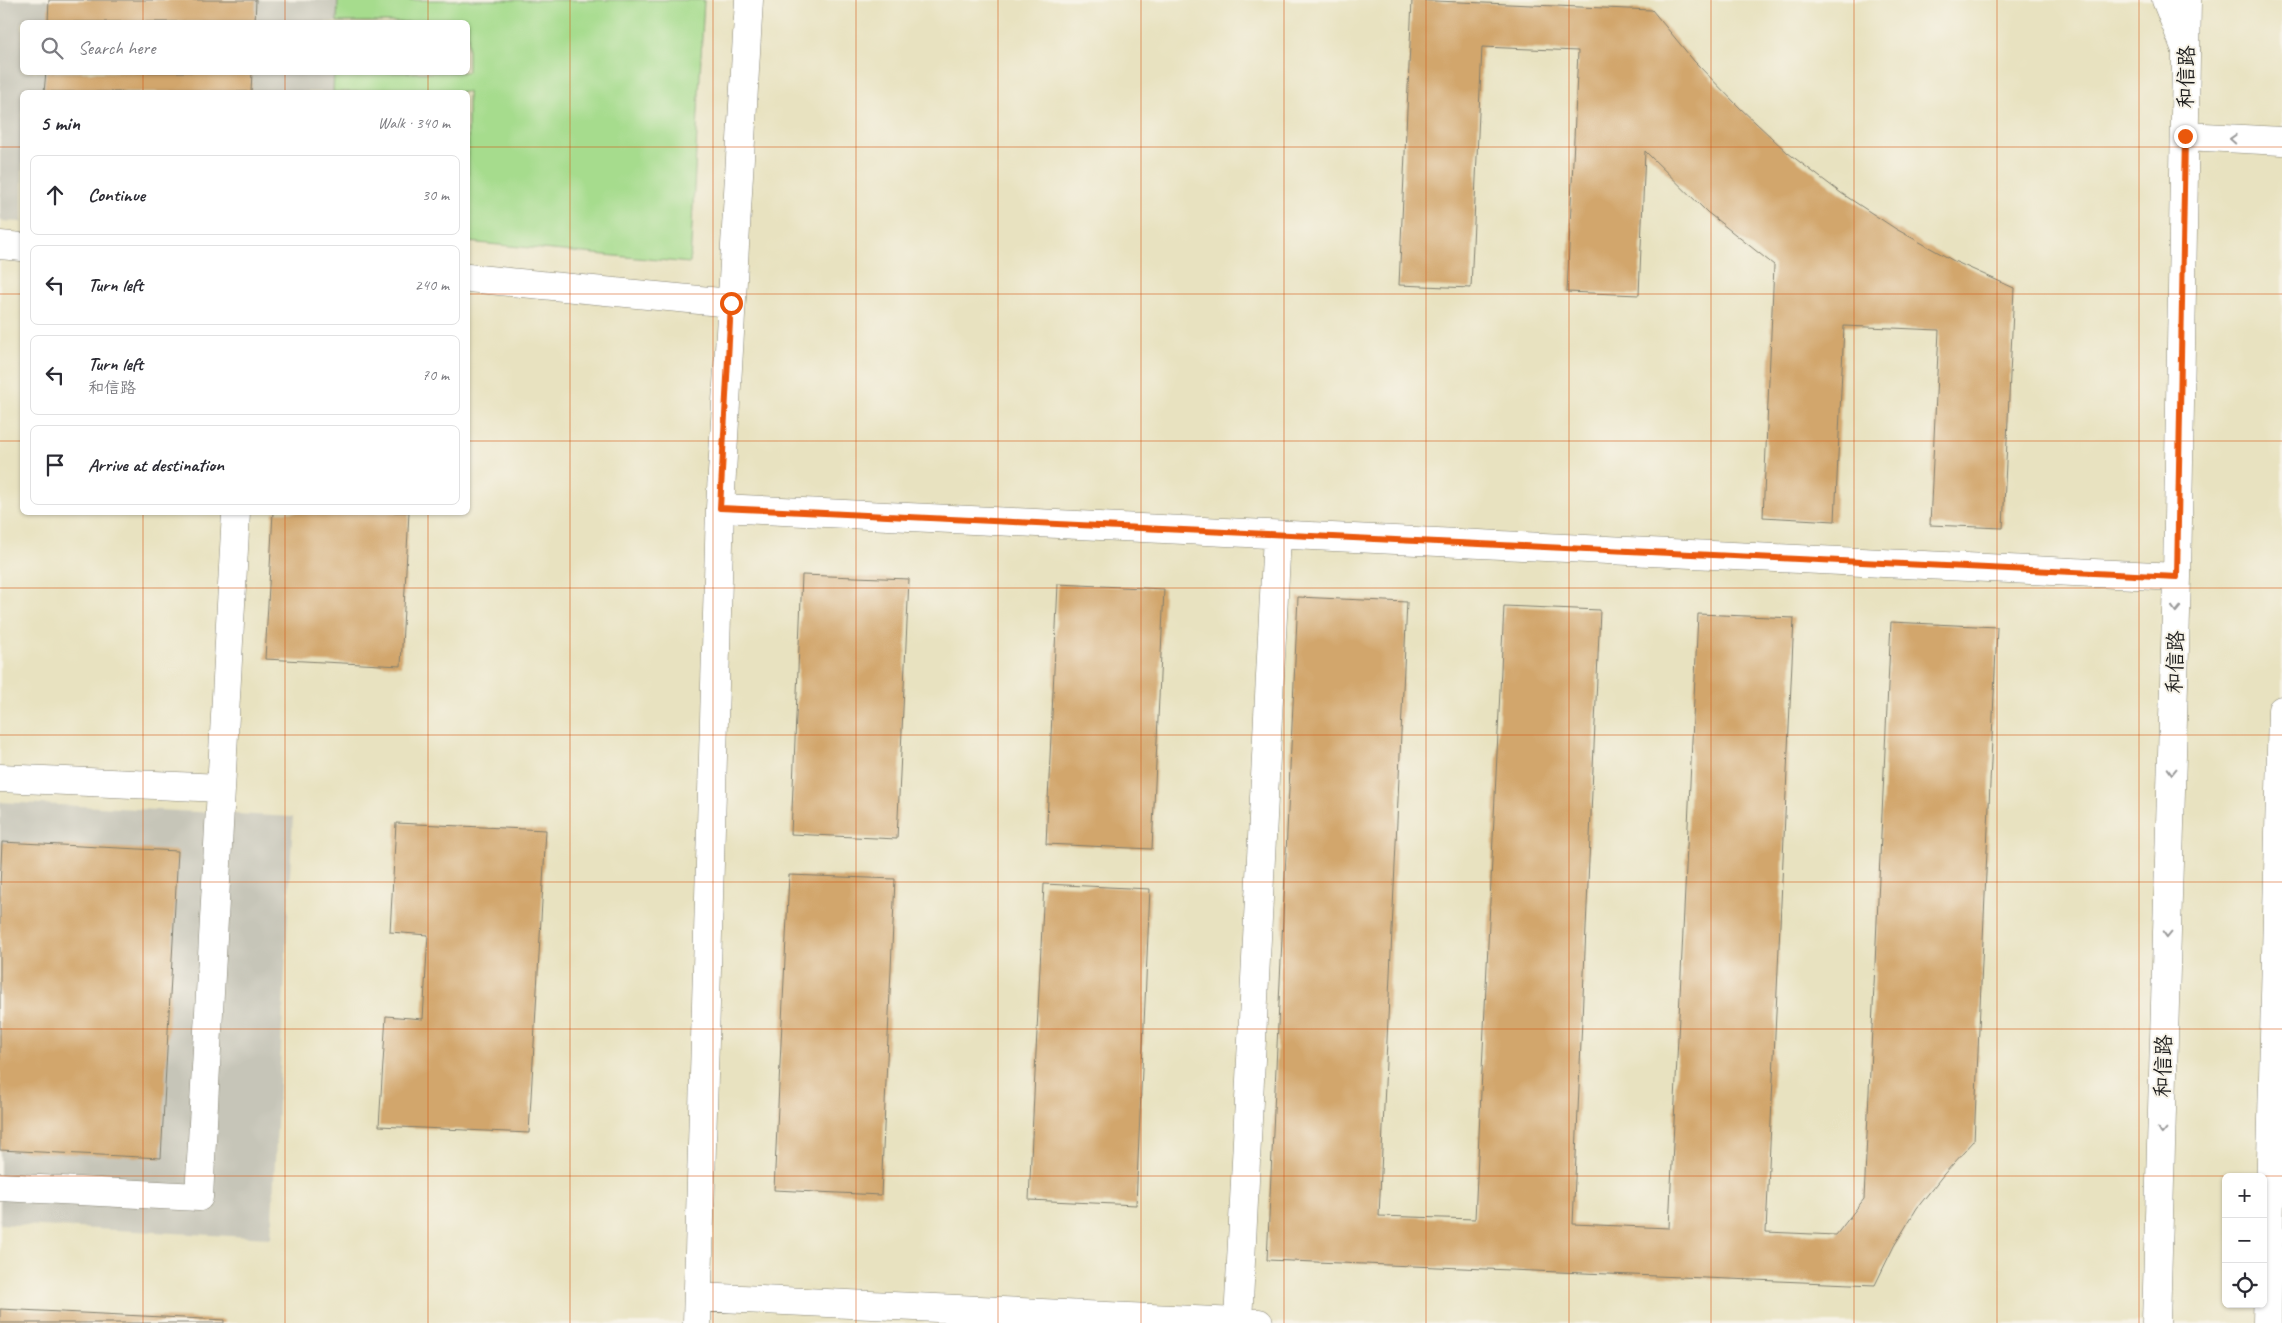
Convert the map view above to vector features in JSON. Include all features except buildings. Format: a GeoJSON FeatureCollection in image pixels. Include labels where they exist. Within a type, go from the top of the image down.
{"type":"FeatureCollection","features":[{"type":"Feature","properties":{"kind":"street"},"geometry":{"type":"LineString","coordinates":[[749,0],[720,508],[697,1310],[1248,1322],[1278,535]]}},
{"type":"Feature","properties":{"kind":"street"},"geometry":{"type":"LineString","coordinates":[[2166,0],[2186,50]]}},
{"type":"Feature","properties":{"kind":"street","name":"和信路"},"geometry":{"type":"LineString","coordinates":[[2156,1323],[2177,577],[2187,0]]}},
{"type":"Feature","properties":{"kind":"street"},"geometry":{"type":"LineString","coordinates":[[2185,136],[2282,141]]}},
{"type":"Feature","properties":{"kind":"street"},"geometry":{"type":"LineString","coordinates":[[0,246],[20,247]]}},
{"type":"Feature","properties":{"kind":"street"},"geometry":{"type":"LineString","coordinates":[[470,278],[731,303]]}},
{"type":"Feature","properties":{"kind":"street"},"geometry":{"type":"LineString","coordinates":[[720,508],[2177,577]]}},
{"type":"Feature","properties":{"kind":"street"},"geometry":{"type":"LineString","coordinates":[[0,1187],[200,1197],[236,515]]}},
{"type":"Feature","properties":{"kind":"street"},"geometry":{"type":"LineString","coordinates":[[2267,1323],[2282,710]]}},
{"type":"Feature","properties":{"kind":"street"},"geometry":{"type":"LineString","coordinates":[[0,778],[221,788]]}},
{"type":"Feature","properties":{"kind":"shaded area"},"geometry":{"type":"Polygon","coordinates":[[[0,0],[338,0],[337,20],[20,20],[20,75],[334,75],[333,90],[20,90],[20,222],[0,221],[0,0]]]}},
{"type":"Feature","properties":{"kind":"shaded area"},"geometry":{"type":"Polygon","coordinates":[[[0,802],[293,817],[271,1238],[0,1224],[0,802]]]}},
{"type":"Feature","properties":{"kind":"green space"},"geometry":{"type":"Polygon","coordinates":[[[338,0],[704,0],[690,263],[470,242],[470,90],[333,90],[334,75],[470,75],[470,20],[337,20],[338,0]]]}},
{"type":"Feature","properties":{"kind":"route"},"geometry":{"type":"LineString","coordinates":[[731,303],[720,508],[2177,577],[2185,136]]}}]}
